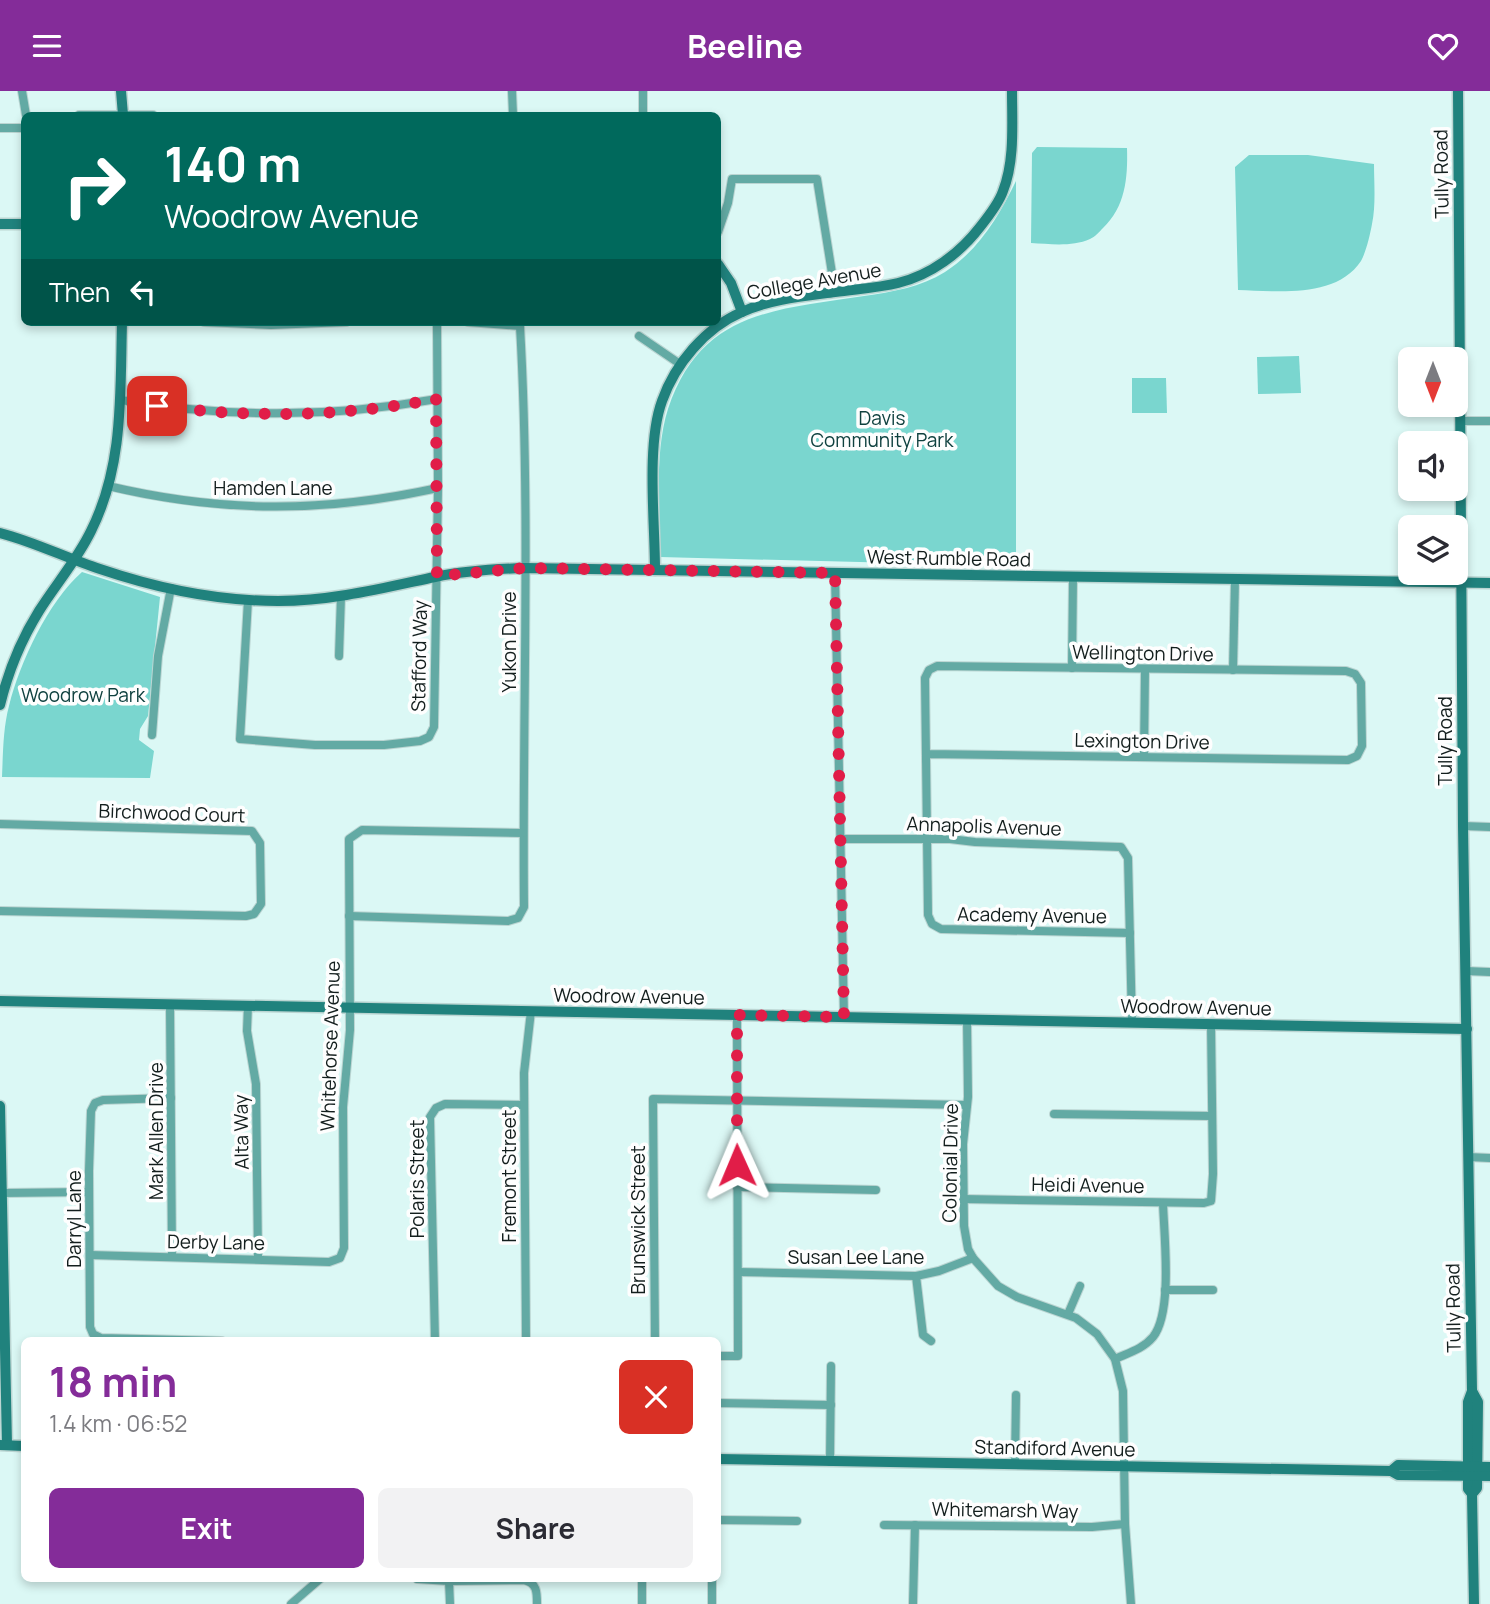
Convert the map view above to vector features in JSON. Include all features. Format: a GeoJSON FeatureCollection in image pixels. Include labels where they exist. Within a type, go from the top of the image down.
{"type":"FeatureCollection","features":[{"type":"Feature","properties":{"kind":"street"},"geometry":{"type":"LineString","coordinates":[[22,91],[26,112]]}},
{"type":"Feature","properties":{"kind":"street"},"geometry":{"type":"LineString","coordinates":[[121,91],[122,112]]}},
{"type":"Feature","properties":{"kind":"street"},"geometry":{"type":"LineString","coordinates":[[512,91],[513,112]]}},
{"type":"Feature","properties":{"kind":"street"},"geometry":{"type":"LineString","coordinates":[[643,91],[643,112]]}},
{"type":"Feature","properties":{"kind":"street","name":"College Avenue"},"geometry":{"type":"LineString","coordinates":[[721,326],[741,312],[773,303],[911,279],[942,263],[967,244],[1003,192],[1011,154],[1012,91]]}},
{"type":"Feature","properties":{"kind":"street","name":"Tully Road"},"geometry":{"type":"LineString","coordinates":[[1458,91],[1462,515]]}},
{"type":"Feature","properties":{"kind":"street"},"geometry":{"type":"LineString","coordinates":[[0,128],[21,128]]}},
{"type":"Feature","properties":{"kind":"street"},"geometry":{"type":"LineString","coordinates":[[721,223],[732,179],[817,179],[835,292]]}},
{"type":"Feature","properties":{"kind":"street"},"geometry":{"type":"LineString","coordinates":[[0,224],[21,225]]}},
{"type":"Feature","properties":{"kind":"street"},"geometry":{"type":"LineString","coordinates":[[721,268],[731,283],[741,312]]}},
{"type":"Feature","properties":{"kind":"street"},"geometry":{"type":"LineString","coordinates":[[0,705],[10,671],[30,627],[75,561],[93,528],[108,486],[116,453],[121,400],[122,326]]}},
{"type":"Feature","properties":{"kind":"street","name":"Stafford Way"},"geometry":{"type":"LineString","coordinates":[[248,600],[240,739],[349,746],[420,741],[429,737],[434,726],[437,576],[437,326]]}},
{"type":"Feature","properties":{"kind":"street","name":"Yukon Drive"},"geometry":{"type":"LineString","coordinates":[[349,916],[508,921],[519,916],[524,907],[525,568],[520,326]]}},
{"type":"Feature","properties":{"kind":"street","name":"College Avenue"},"geometry":{"type":"LineString","coordinates":[[655,570],[655,430],[662,399],[680,364],[720,326]]}},
{"type":"Feature","properties":{"kind":"street"},"geometry":{"type":"LineString","coordinates":[[639,336],[680,364]]}},
{"type":"Feature","properties":{"kind":"street"},"geometry":{"type":"LineString","coordinates":[[121,400],[194,411],[262,415],[338,413],[436,399]]}},
{"type":"Feature","properties":{"kind":"street"},"geometry":{"type":"LineString","coordinates":[[1460,421],[1490,421]]}},
{"type":"Feature","properties":{"kind":"street","name":"Hamden Lane"},"geometry":{"type":"LineString","coordinates":[[108,486],[201,503],[270,508],[367,502],[438,488]]}},
{"type":"Feature","properties":{"kind":"street","name":"West Rumble Road"},"geometry":{"type":"LineString","coordinates":[[0,533],[50,549],[75,561],[171,588],[248,600],[302,601],[341,597],[437,576],[525,568],[1398,582]]}},
{"type":"Feature","properties":{"kind":"street"},"geometry":{"type":"LineString","coordinates":[[835,573],[844,1017]]}},
{"type":"Feature","properties":{"kind":"street"},"geometry":{"type":"LineString","coordinates":[[1072,668],[1073,577]]}},
{"type":"Feature","properties":{"kind":"street"},"geometry":{"type":"LineString","coordinates":[[1233,670],[1235,580]]}},
{"type":"Feature","properties":{"kind":"street","name":"West Rumble Road"},"geometry":{"type":"LineString","coordinates":[[1468,583],[1490,583]]}},
{"type":"Feature","properties":{"kind":"street","name":"Tully Road"},"geometry":{"type":"LineString","coordinates":[[1463,585],[1463,826],[1472,1391],[1478,1402],[1473,1471],[1477,1490],[1472,1494],[1474,1604]]}},
{"type":"Feature","properties":{"kind":"street"},"geometry":{"type":"LineString","coordinates":[[152,735],[158,656],[171,588]]}},
{"type":"Feature","properties":{"kind":"street"},"geometry":{"type":"LineString","coordinates":[[338,656],[341,597]]}},
{"type":"Feature","properties":{"kind":"street","name":"Wellington Drive"},"geometry":{"type":"LineString","coordinates":[[926,754],[925,678],[929,670],[937,666],[1346,671],[1357,676],[1361,683],[1362,746],[1357,756]]}},
{"type":"Feature","properties":{"kind":"street"},"geometry":{"type":"LineString","coordinates":[[1144,757],[1145,669]]}},
{"type":"Feature","properties":{"kind":"street"},"geometry":{"type":"LineString","coordinates":[[926,754],[927,838]]}},
{"type":"Feature","properties":{"kind":"street","name":"Lexington Drive"},"geometry":{"type":"LineString","coordinates":[[926,754],[1348,760],[1357,756]]}},
{"type":"Feature","properties":{"kind":"street","name":"Birchwood Court"},"geometry":{"type":"LineString","coordinates":[[0,824],[252,831],[257,834],[260,843],[261,898],[259,909],[246,916],[0,911]]}},
{"type":"Feature","properties":{"kind":"street"},"geometry":{"type":"LineString","coordinates":[[1463,826],[1490,827]]}},
{"type":"Feature","properties":{"kind":"street","name":"Whitehorse Avenue"},"geometry":{"type":"LineString","coordinates":[[340,1258],[344,1248],[343,1107],[349,1052],[350,1008],[348,844],[352,835],[362,830],[523,833]]}},
{"type":"Feature","properties":{"kind":"street","name":"Annapolis Avenue"},"geometry":{"type":"LineString","coordinates":[[841,839],[927,838],[1116,846],[1125,850],[1128,858],[1130,933]]}},
{"type":"Feature","properties":{"kind":"street","name":"Academy Avenue"},"geometry":{"type":"LineString","coordinates":[[927,838],[928,915],[933,925],[941,929],[1130,933]]}},
{"type":"Feature","properties":{"kind":"street"},"geometry":{"type":"LineString","coordinates":[[1130,933],[1132,1023]]}},
{"type":"Feature","properties":{"kind":"street"},"geometry":{"type":"LineString","coordinates":[[1466,971],[1490,972]]}},
{"type":"Feature","properties":{"kind":"street","name":"Woodrow Avenue"},"geometry":{"type":"LineString","coordinates":[[0,1001],[1467,1029]]}},
{"type":"Feature","properties":{"kind":"street","name":"Mark Allen Drive"},"geometry":{"type":"LineString","coordinates":[[170,1004],[172,1257]]}},
{"type":"Feature","properties":{"kind":"street","name":"Alta Way"},"geometry":{"type":"LineString","coordinates":[[248,1005],[247,1031],[256,1084],[258,1259]]}},
{"type":"Feature","properties":{"kind":"street","name":"Fremont Street"},"geometry":{"type":"LineString","coordinates":[[526,1337],[524,1073],[531,1011]]}},
{"type":"Feature","properties":{"kind":"street"},"geometry":{"type":"LineString","coordinates":[[721,1356],[738,1356],[737,1015]]}},
{"type":"Feature","properties":{"kind":"street","name":"Colonial Drive"},"geometry":{"type":"LineString","coordinates":[[967,1019],[967,1105],[963,1129],[965,1237],[972,1258],[989,1279],[1005,1291],[1029,1302],[1068,1314],[1097,1334],[1115,1359],[1124,1391],[1125,1524],[1130,1604]]}},
{"type":"Feature","properties":{"kind":"street"},"geometry":{"type":"LineString","coordinates":[[1054,1114],[1212,1116],[1211,1024]]}},
{"type":"Feature","properties":{"kind":"street","name":"Darryl Lane"},"geometry":{"type":"LineString","coordinates":[[99,1337],[93,1334],[90,1327],[91,1111],[95,1103],[103,1100],[171,1098]]}},
{"type":"Feature","properties":{"kind":"street","name":"Brunswick Street"},"geometry":{"type":"LineString","coordinates":[[655,1337],[653,1099],[736,1101]]}},
{"type":"Feature","properties":{"kind":"street"},"geometry":{"type":"LineString","coordinates":[[736,1101],[967,1105]]}},
{"type":"Feature","properties":{"kind":"street","name":"Polaris Street"},"geometry":{"type":"LineString","coordinates":[[435,1337],[430,1117],[436,1108],[445,1104],[524,1105]]}},
{"type":"Feature","properties":{"kind":"street"},"geometry":{"type":"LineString","coordinates":[[0,1106],[3,1445],[21,1446]]}},
{"type":"Feature","properties":{"kind":"street","name":"Heidi Avenue"},"geometry":{"type":"LineString","coordinates":[[963,1199],[1163,1203],[1211,1201],[1212,1116]]}},
{"type":"Feature","properties":{"kind":"street"},"geometry":{"type":"LineString","coordinates":[[1468,1157],[1490,1158]]}},
{"type":"Feature","properties":{"kind":"street"},"geometry":{"type":"LineString","coordinates":[[737,1187],[876,1190]]}},
{"type":"Feature","properties":{"kind":"street"},"geometry":{"type":"LineString","coordinates":[[1,1193],[89,1192]]}},
{"type":"Feature","properties":{"kind":"street"},"geometry":{"type":"LineString","coordinates":[[1115,1359],[1139,1349],[1152,1338],[1164,1310],[1163,1203]]}},
{"type":"Feature","properties":{"kind":"street","name":"Derby Lane"},"geometry":{"type":"LineString","coordinates":[[90,1255],[329,1262],[340,1258]]}},
{"type":"Feature","properties":{"kind":"street","name":"Susan Lee Lane"},"geometry":{"type":"LineString","coordinates":[[738,1272],[916,1276],[939,1271],[972,1258]]}},
{"type":"Feature","properties":{"kind":"street"},"geometry":{"type":"LineString","coordinates":[[916,1276],[923,1335],[931,1341]]}},
{"type":"Feature","properties":{"kind":"street"},"geometry":{"type":"LineString","coordinates":[[1068,1314],[1080,1286]]}},
{"type":"Feature","properties":{"kind":"street"},"geometry":{"type":"LineString","coordinates":[[1165,1290],[1213,1290]]}},
{"type":"Feature","properties":{"kind":"street"},"geometry":{"type":"LineString","coordinates":[[830,1462],[831,1366]]}},
{"type":"Feature","properties":{"kind":"street"},"geometry":{"type":"LineString","coordinates":[[1014,1465],[1016,1395]]}},
{"type":"Feature","properties":{"kind":"street"},"geometry":{"type":"LineString","coordinates":[[721,1403],[831,1405]]}},
{"type":"Feature","properties":{"kind":"street","name":"Standiford Avenue"},"geometry":{"type":"LineString","coordinates":[[721,1459],[1391,1471],[1398,1465],[1473,1471],[1490,1476]]}},
{"type":"Feature","properties":{"kind":"street","name":"Standiford Avenue"},"geometry":{"type":"LineString","coordinates":[[1473,1471],[1490,1467]]}},
{"type":"Feature","properties":{"kind":"street"},"geometry":{"type":"LineString","coordinates":[[721,1520],[797,1521]]}},
{"type":"Feature","properties":{"kind":"street","name":"Whitemarsh Way"},"geometry":{"type":"LineString","coordinates":[[884,1525],[1092,1527],[1125,1524]]}},
{"type":"Feature","properties":{"kind":"street"},"geometry":{"type":"LineString","coordinates":[[914,1604],[915,1525]]}},
{"type":"Feature","properties":{"kind":"street"},"geometry":{"type":"LineString","coordinates":[[291,1604],[317,1582]]}},
{"type":"Feature","properties":{"kind":"street"},"geometry":{"type":"LineString","coordinates":[[449,1582],[450,1604]]}},
{"type":"Feature","properties":{"kind":"street"},"geometry":{"type":"LineString","coordinates":[[528,1582],[537,1591],[537,1604]]}},
{"type":"Feature","properties":{"kind":"street"},"geometry":{"type":"LineString","coordinates":[[642,1582],[642,1604]]}},
{"type":"Feature","properties":{"kind":"street"},"geometry":{"type":"LineString","coordinates":[[712,1582],[712,1604]]}},
{"type":"Feature","properties":{"kind":"green space"},"geometry":{"type":"Polygon","coordinates":[[[1037,147],[1127,148],[1126,181],[1121,202],[1110,220],[1092,238],[1068,244],[1031,243],[1032,153],[1037,147]]]}},
{"type":"Feature","properties":{"kind":"green space"},"geometry":{"type":"Polygon","coordinates":[[[1249,155],[1308,155],[1374,164],[1374,209],[1370,233],[1361,261],[1350,273],[1337,282],[1304,290],[1238,290],[1235,167],[1249,155]]]}},
{"type":"Feature","properties":{"kind":"green space","name":"Davis Community Park"},"geometry":{"type":"Polygon","coordinates":[[[1016,181],[1016,566],[660,557],[659,482],[664,426],[682,376],[700,352],[721,333],[772,312],[896,291],[936,277],[957,263],[978,243],[1003,207],[1016,181]]]}},
{"type":"Feature","properties":{"kind":"green space"},"geometry":{"type":"Polygon","coordinates":[[[1299,356],[1301,393],[1258,394],[1257,357],[1299,356]]]}},
{"type":"Feature","properties":{"kind":"green space"},"geometry":{"type":"Polygon","coordinates":[[[1132,378],[1166,378],[1167,413],[1132,413],[1132,378]]]}},
{"type":"Feature","properties":{"kind":"green space","name":"Woodrow Park"},"geometry":{"type":"Polygon","coordinates":[[[82,572],[160,597],[148,716],[140,729],[139,740],[154,751],[150,778],[2,777],[6,723],[20,671],[47,616],[82,572]]]}},
{"type":"Feature","properties":{"kind":"route"},"geometry":{"type":"LineString","coordinates":[[157,406],[194,411],[298,415],[378,409],[436,399],[437,576],[525,568],[835,573],[844,1017],[737,1015],[737,1165]]}}]}
